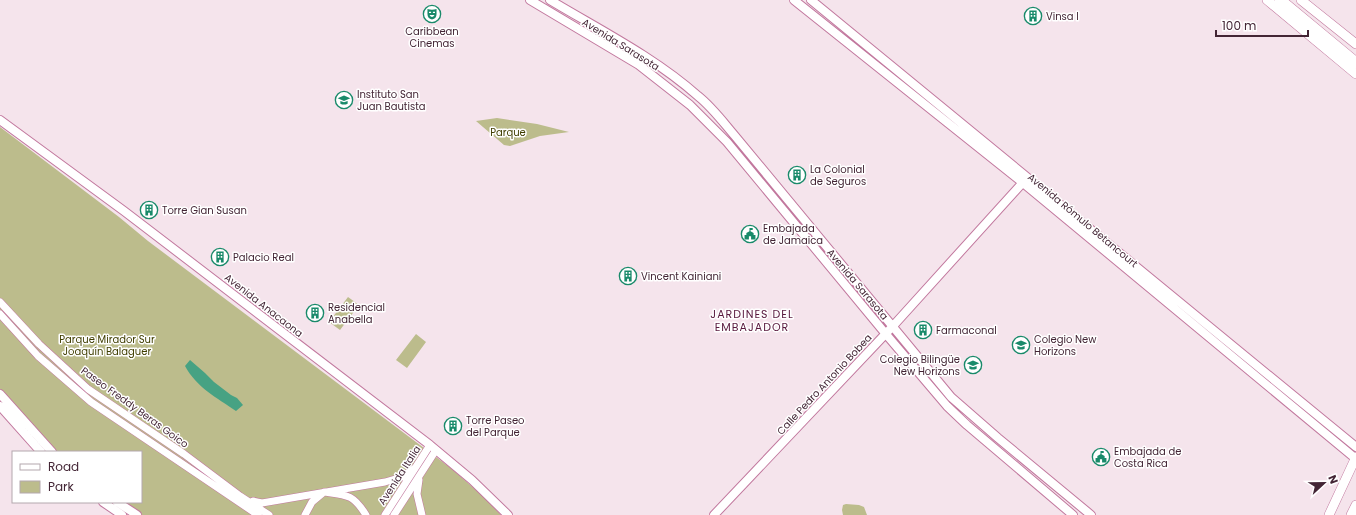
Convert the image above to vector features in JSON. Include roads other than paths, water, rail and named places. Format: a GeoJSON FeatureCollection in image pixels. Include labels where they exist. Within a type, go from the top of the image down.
{"type":"FeatureCollection","features":[{"type":"Feature","properties":{"kind":"highway"},"geometry":{"type":"LineString","coordinates":[[1280,0],[1356,63]]}},
{"type":"Feature","properties":{"kind":"highway"},"geometry":{"type":"LineString","coordinates":[[1289,0],[1356,56]]}},
{"type":"Feature","properties":{"kind":"main road","name":"Avenida Sarasota"},"geometry":{"type":"LineString","coordinates":[[530,0],[639,65],[690,105],[727,142],[947,406],[966,425],[1073,515]]}},
{"type":"Feature","properties":{"kind":"main road","name":"Avenida Sarasota"},"geometry":{"type":"LineString","coordinates":[[550,0],[643,56],[675,77],[698,96],[736,136],[951,397],[1091,515]]}},
{"type":"Feature","properties":{"kind":"main road","name":"Avenida Rómulo Betancourt"},"geometry":{"type":"LineString","coordinates":[[794,0],[1025,180],[1356,447]]}},
{"type":"Feature","properties":{"kind":"main road","name":"Avenida Rómulo Betancourt"},"geometry":{"type":"LineString","coordinates":[[811,0],[1356,458]]}},
{"type":"Feature","properties":{"kind":"main road"},"geometry":{"type":"LineString","coordinates":[[1267,0],[1356,74]]}},
{"type":"Feature","properties":{"kind":"main road"},"geometry":{"type":"LineString","coordinates":[[1301,0],[1356,44]]}},
{"type":"Feature","properties":{"kind":"main road","name":"Avenida Anacaona"},"geometry":{"type":"LineString","coordinates":[[0,120],[124,211],[433,448],[472,480],[508,515]]}},
{"type":"Feature","properties":{"kind":"main road","name":"Calle Pedro Antonio Bobea"},"geometry":{"type":"LineString","coordinates":[[714,515],[893,326],[1025,180]]}},
{"type":"Feature","properties":{"kind":"main road"},"geometry":{"type":"LineString","coordinates":[[0,394],[51,451]]}},
{"type":"Feature","properties":{"kind":"main road"},"geometry":{"type":"LineString","coordinates":[[0,406],[40,451]]}},
{"type":"Feature","properties":{"kind":"main road"},"geometry":{"type":"LineString","coordinates":[[1329,515],[1356,458]]}},
{"type":"Feature","properties":{"kind":"main road"},"geometry":{"type":"LineString","coordinates":[[104,503],[122,515]]}},
{"type":"Feature","properties":{"kind":"main road"},"geometry":{"type":"LineString","coordinates":[[119,503],[137,515]]}},
{"type":"Feature","properties":{"kind":"main road"},"geometry":{"type":"LineString","coordinates":[[1351,515],[1356,505]]}},
{"type":"Feature","properties":{"kind":"street","name":"Paseo Freddy Beras Goico"},"geometry":{"type":"LineString","coordinates":[[0,302],[39,344],[88,389],[184,454],[246,500],[269,515]]}},
{"type":"Feature","properties":{"kind":"street","name":"Paseo Freddy Beras Goico"},"geometry":{"type":"LineString","coordinates":[[0,314],[38,356],[91,402],[258,515]]}},
{"type":"Feature","properties":{"kind":"street","name":"Avenida Italia"},"geometry":{"type":"LineString","coordinates":[[385,515],[433,448]]}},
{"type":"Feature","properties":{"kind":"street","name":"Avenida Italia"},"geometry":{"type":"LineString","coordinates":[[394,515],[418,470]]}},
{"type":"Feature","properties":{"kind":"street"},"geometry":{"type":"LineString","coordinates":[[246,500],[262,503],[395,479],[418,470],[417,494],[422,515]]}},
{"type":"Feature","properties":{"kind":"street"},"geometry":{"type":"LineString","coordinates":[[305,515],[312,502],[324,492],[347,495],[355,500],[366,515]]}},
{"type":"Feature","properties":{"kind":"place","name":"Caribbean Cinemas"},"geometry":{"type":"Point","coordinates":[432,14]}},
{"type":"Feature","properties":{"kind":"place","name":"Vinsa I"},"geometry":{"type":"Point","coordinates":[1033,16]}},
{"type":"Feature","properties":{"kind":"place","name":"Instituto San Juan Bautista"},"geometry":{"type":"Point","coordinates":[344,100]}},
{"type":"Feature","properties":{"kind":"place","name":"La Colonial de Seguros"},"geometry":{"type":"Point","coordinates":[797,175]}},
{"type":"Feature","properties":{"kind":"place","name":"Torre Gian Susan"},"geometry":{"type":"Point","coordinates":[149,210]}},
{"type":"Feature","properties":{"kind":"place","name":"Embajada de Jamaica"},"geometry":{"type":"Point","coordinates":[750,234]}},
{"type":"Feature","properties":{"kind":"place","name":"Palacio Real"},"geometry":{"type":"Point","coordinates":[220,257]}},
{"type":"Feature","properties":{"kind":"place","name":"Vincent Kainiani"},"geometry":{"type":"Point","coordinates":[628,276]}},
{"type":"Feature","properties":{"kind":"place","name":"Residencial Anabella"},"geometry":{"type":"Point","coordinates":[315,313]}},
{"type":"Feature","properties":{"kind":"place","name":"Farmaconal"},"geometry":{"type":"Point","coordinates":[923,330]}},
{"type":"Feature","properties":{"kind":"place","name":"Colegio New Horizons"},"geometry":{"type":"Point","coordinates":[1021,345]}},
{"type":"Feature","properties":{"kind":"place","name":"Colegio Bilingüe New Horizons"},"geometry":{"type":"Point","coordinates":[973,365]}},
{"type":"Feature","properties":{"kind":"place","name":"Torre Paseo del Parque"},"geometry":{"type":"Point","coordinates":[453,426]}},
{"type":"Feature","properties":{"kind":"place","name":"Embajada de Costa Rica"},"geometry":{"type":"Point","coordinates":[1101,457]}},
{"type":"Feature","properties":{"kind":"district","name":"JARDINES DEL EMBAJADOR"},"geometry":{"type":"Point","coordinates":[752,320]}},
{"type":"Feature","properties":{"kind":"park label","name":"Parque"},"geometry":{"type":"Point","coordinates":[508,132]}},
{"type":"Feature","properties":{"kind":"park label","name":"Parque Mirador Sur Joaquín Balaguer"},"geometry":{"type":"Point","coordinates":[107,344]}}]}
